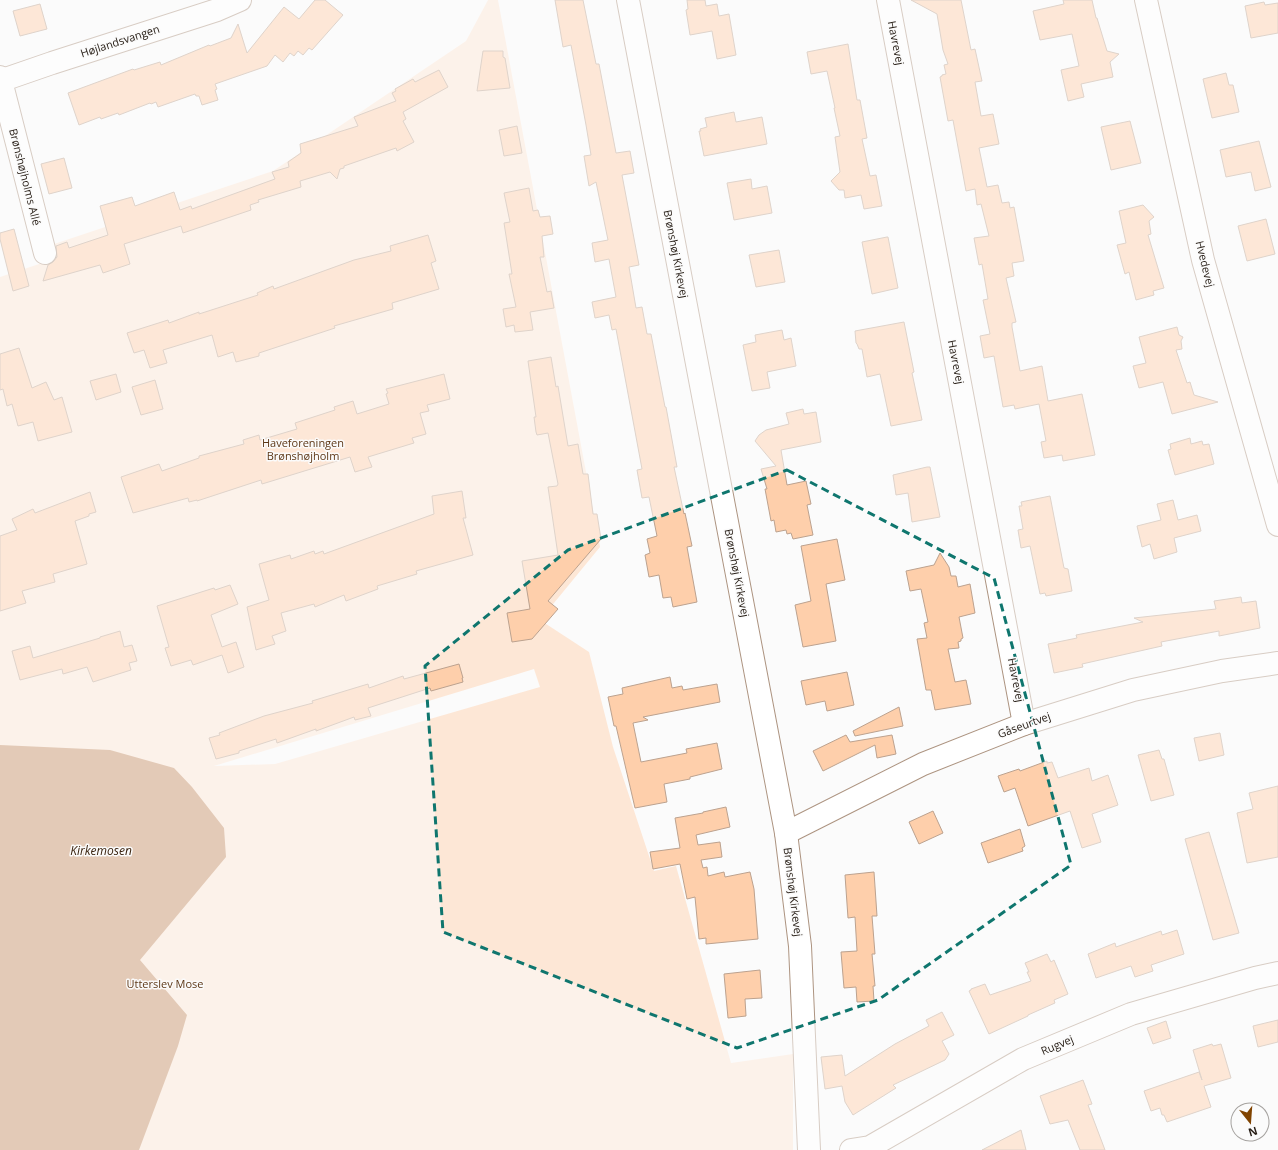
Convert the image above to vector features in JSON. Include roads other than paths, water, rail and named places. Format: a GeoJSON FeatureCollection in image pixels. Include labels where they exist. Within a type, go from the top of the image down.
{"type":"FeatureCollection","features":[{"type":"Feature","properties":{"kind":"street","name":"Højlandsvangen"},"geometry":{"type":"LineString","coordinates":[[0,80],[217,10],[240,0]]}},
{"type":"Feature","properties":{"kind":"street","name":"Brønshøj Kirkevej"},"geometry":{"type":"LineString","coordinates":[[628,0],[786,833],[800,946],[809,1150]]}},
{"type":"Feature","properties":{"kind":"street","name":"Havrevej"},"geometry":{"type":"LineString","coordinates":[[888,0],[1024,724]]}},
{"type":"Feature","properties":{"kind":"street","name":"Hvedevej"},"geometry":{"type":"LineString","coordinates":[[1146,0],[1203,260],[1278,525]]}},
{"type":"Feature","properties":{"kind":"street","name":"Brønshøjholms Allé"},"geometry":{"type":"LineString","coordinates":[[0,80],[45,253]]}},
{"type":"Feature","properties":{"kind":"street","name":"Gåseurtvej"},"geometry":{"type":"LineString","coordinates":[[786,833],[923,764],[1024,724],[1133,690],[1222,671],[1278,663]]}},
{"type":"Feature","properties":{"kind":"street","name":"Rugvej"},"geometry":{"type":"LineString","coordinates":[[851,1150],[870,1147],[1023,1059],[1131,1014],[1255,978],[1278,973]]}},
{"type":"Feature","properties":{"kind":"water","name":"Kirkemosen"},"geometry":{"type":"Polygon","coordinates":[[[0,745],[110,750],[174,768],[192,787],[224,828],[226,857],[140,960],[187,1015],[178,1046],[139,1150],[0,1150],[0,745]]]}},
{"type":"Feature","properties":{"kind":"park label","name":"Haveforeningen Brønshøjholm"},"geometry":{"type":"Point","coordinates":[303,449]}},
{"type":"Feature","properties":{"kind":"park label","name":"Utterslev Mose"},"geometry":{"type":"Point","coordinates":[165,984]}}]}
